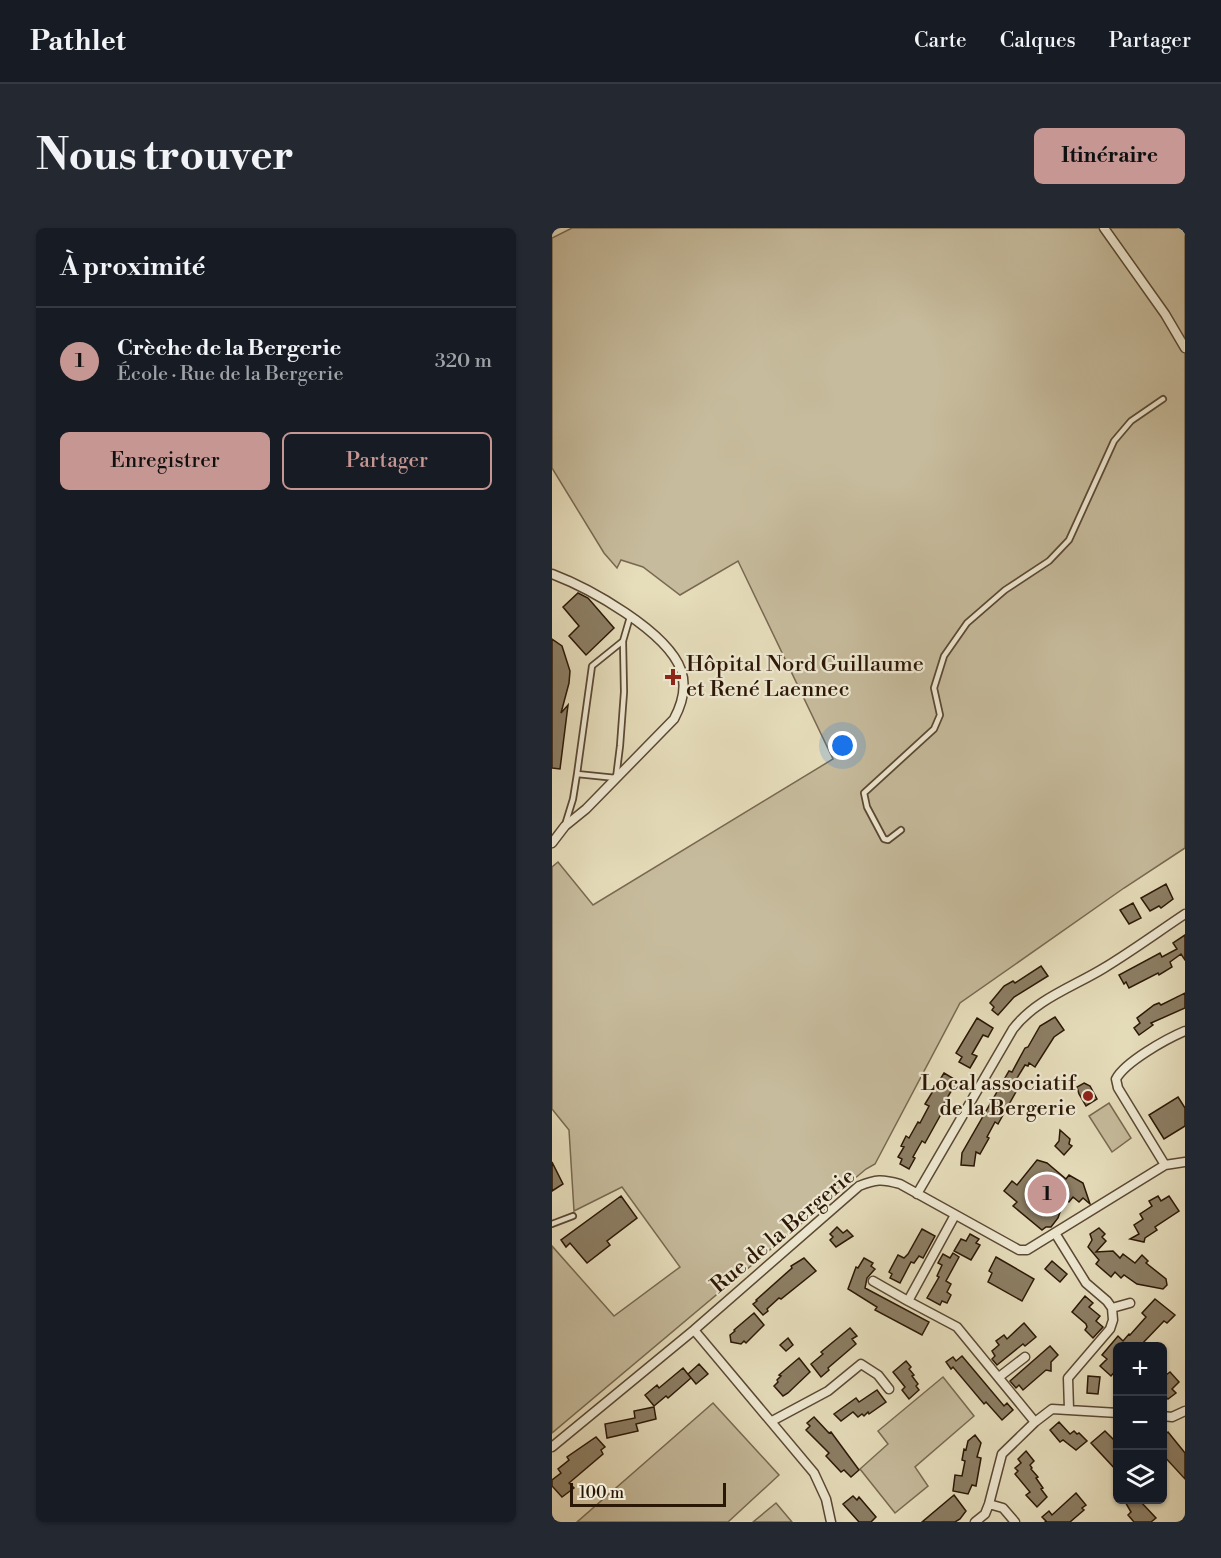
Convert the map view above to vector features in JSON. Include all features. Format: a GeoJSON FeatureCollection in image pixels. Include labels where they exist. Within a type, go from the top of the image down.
{"type":"FeatureCollection","features":[{"type":"Feature","properties":{"kind":"street"},"geometry":{"type":"LineString","coordinates":[[1104,228],[1165,314],[1185,348]]}},
{"type":"Feature","properties":{"kind":"street"},"geometry":{"type":"LineString","coordinates":[[552,574],[598,596],[648,630],[676,660],[681,670],[684,690],[682,702],[674,719],[586,809],[565,826],[552,843]]}},
{"type":"Feature","properties":{"kind":"street"},"geometry":{"type":"LineString","coordinates":[[916,1194],[1013,1029],[1024,1015],[1104,968],[1185,914]]}},
{"type":"Feature","properties":{"kind":"street"},"geometry":{"type":"LineString","coordinates":[[1165,1165],[1118,1088],[1116,1079],[1124,1068],[1185,1031]]}},
{"type":"Feature","properties":{"kind":"street","name":"Rue de la Bergerie"},"geometry":{"type":"LineString","coordinates":[[552,1447],[694,1330],[858,1186],[872,1180],[885,1179],[900,1184],[1019,1250],[1028,1250],[1165,1165],[1185,1162]]}},
{"type":"Feature","properties":{"kind":"street"},"geometry":{"type":"LineString","coordinates":[[908,1301],[955,1215]]}},
{"type":"Feature","properties":{"kind":"street"},"geometry":{"type":"LineString","coordinates":[[1055,1233],[1086,1283],[1112,1308],[1113,1320],[1110,1329],[1068,1378],[1069,1409]]}},
{"type":"Feature","properties":{"kind":"street"},"geometry":{"type":"LineString","coordinates":[[873,1281],[957,1327],[1035,1422]]}},
{"type":"Feature","properties":{"kind":"street"},"geometry":{"type":"LineString","coordinates":[[1112,1308],[1130,1303]]}},
{"type":"Feature","properties":{"kind":"street"},"geometry":{"type":"LineString","coordinates":[[694,1330],[814,1473],[826,1499],[831,1522]]}},
{"type":"Feature","properties":{"kind":"street"},"geometry":{"type":"LineString","coordinates":[[999,1377],[1025,1358]]}},
{"type":"Feature","properties":{"kind":"street"},"geometry":{"type":"LineString","coordinates":[[772,1421],[828,1391],[861,1364],[878,1375],[890,1389]]}},
{"type":"Feature","properties":{"kind":"street"},"geometry":{"type":"LineString","coordinates":[[975,1522],[985,1514],[989,1504],[1002,1454],[1035,1422],[1052,1409],[1113,1413]]}},
{"type":"Feature","properties":{"kind":"street"},"geometry":{"type":"LineString","coordinates":[[1167,1416],[1172,1417],[1185,1411]]}},
{"type":"Feature","properties":{"kind":"street"},"geometry":{"type":"LineString","coordinates":[[989,1504],[1003,1508],[1015,1522]]}},
{"type":"Feature","properties":{"kind":"lane"},"geometry":{"type":"LineString","coordinates":[[902,830],[888,840],[884,839],[867,807],[864,793],[934,729],[940,715],[934,688],[944,656],[966,623],[1005,590],[1050,561],[1069,540],[1114,441],[1131,422],[1163,399]]}},
{"type":"Feature","properties":{"kind":"lane"},"geometry":{"type":"LineString","coordinates":[[577,774],[616,778],[624,692],[623,641],[630,617]]}},
{"type":"Feature","properties":{"kind":"lane"},"geometry":{"type":"LineString","coordinates":[[565,826],[573,799],[592,666],[623,641]]}},
{"type":"Feature","properties":{"kind":"lane"},"geometry":{"type":"LineString","coordinates":[[552,1224],[573,1216]]}},
{"type":"Feature","properties":{"kind":"shaded area"},"geometry":{"type":"Polygon","coordinates":[[[572,228],[1185,228],[1185,848],[960,1003],[875,1164],[866,1169],[552,1433],[552,1246],[614,1316],[680,1267],[622,1187],[574,1211],[569,1130],[552,1109],[552,867],[558,862],[593,905],[833,759],[738,561],[680,595],[643,567],[621,560],[617,568],[604,553],[552,468],[552,238],[572,228]]]}},
{"type":"Feature","properties":{"kind":"shaded area"},"geometry":{"type":"Polygon","coordinates":[[[1109,1103],[1131,1138],[1112,1152],[1089,1116],[1109,1103]]]}},
{"type":"Feature","properties":{"kind":"shaded area"},"geometry":{"type":"Polygon","coordinates":[[[943,1377],[974,1416],[915,1467],[928,1486],[895,1513],[860,1469],[888,1444],[878,1431],[943,1377]]]}},
{"type":"Feature","properties":{"kind":"shaded area"},"geometry":{"type":"Polygon","coordinates":[[[713,1403],[779,1475],[728,1522],[577,1522],[713,1403]]]}},
{"type":"Feature","properties":{"kind":"shaded area"},"geometry":{"type":"Polygon","coordinates":[[[776,1503],[792,1522],[753,1522],[776,1503]]]}},
{"type":"Feature","properties":{"kind":"building"},"geometry":{"type":"Polygon","coordinates":[[[578,593],[588,598],[614,628],[586,655],[569,636],[579,626],[563,607],[578,593]]]}},
{"type":"Feature","properties":{"kind":"building"},"geometry":{"type":"Polygon","coordinates":[[[552,639],[562,646],[570,671],[561,713],[568,705],[560,769],[552,768],[552,639]]]}},
{"type":"Feature","properties":{"kind":"building"},"geometry":{"type":"Polygon","coordinates":[[[1166,884],[1173,899],[1161,908],[1159,906],[1150,911],[1141,898],[1166,884]]]}},
{"type":"Feature","properties":{"kind":"building"},"geometry":{"type":"Polygon","coordinates":[[[1133,903],[1141,918],[1129,924],[1120,910],[1133,903]]]}},
{"type":"Feature","properties":{"kind":"building"},"geometry":{"type":"Polygon","coordinates":[[[1185,935],[1185,960],[1181,954],[1170,962],[1172,967],[1159,975],[1158,973],[1129,988],[1126,982],[1124,984],[1119,975],[1160,953],[1162,957],[1177,949],[1173,943],[1185,935]]]}},
{"type":"Feature","properties":{"kind":"building"},"geometry":{"type":"Polygon","coordinates":[[[1041,966],[1048,976],[1014,997],[998,1015],[992,1010],[994,1007],[990,1003],[1004,986],[1013,981],[1015,983],[1041,966]]]}},
{"type":"Feature","properties":{"kind":"building"},"geometry":{"type":"Polygon","coordinates":[[[1185,993],[1185,1008],[1151,1023],[1153,1025],[1139,1035],[1134,1028],[1140,1023],[1137,1018],[1154,1005],[1159,1003],[1161,1005],[1185,993]]]}},
{"type":"Feature","properties":{"kind":"building"},"geometry":{"type":"Polygon","coordinates":[[[1055,1017],[1064,1030],[1054,1037],[1035,1067],[1029,1063],[1028,1066],[1025,1065],[1017,1078],[1022,1081],[998,1124],[995,1122],[980,1154],[976,1152],[974,1166],[961,1165],[962,1153],[1009,1071],[1012,1072],[1040,1026],[1055,1017]]]}},
{"type":"Feature","properties":{"kind":"building"},"geometry":{"type":"Polygon","coordinates":[[[977,1018],[993,1028],[988,1037],[983,1035],[972,1054],[977,1056],[970,1068],[959,1062],[962,1057],[956,1053],[977,1018]]]}},
{"type":"Feature","properties":{"kind":"building"},"geometry":{"type":"Polygon","coordinates":[[[944,1073],[959,1082],[943,1105],[945,1107],[925,1143],[922,1141],[909,1169],[900,1164],[902,1159],[898,1157],[904,1147],[901,1146],[906,1136],[909,1138],[918,1122],[920,1123],[929,1106],[925,1104],[944,1073]]]}},
{"type":"Feature","properties":{"kind":"building","name":"Local associatif de la Bergerie"},"geometry":{"type":"Polygon","coordinates":[[[1084,1083],[1090,1086],[1097,1099],[1086,1106],[1077,1087],[1084,1083]]]}},
{"type":"Feature","properties":{"kind":"building"},"geometry":{"type":"Polygon","coordinates":[[[1178,1097],[1185,1108],[1185,1126],[1164,1139],[1149,1115],[1178,1097]]]}},
{"type":"Feature","properties":{"kind":"building"},"geometry":{"type":"Polygon","coordinates":[[[1060,1130],[1070,1139],[1069,1144],[1072,1146],[1064,1155],[1055,1146],[1059,1141],[1060,1130]]]}},
{"type":"Feature","properties":{"kind":"building"},"geometry":{"type":"Polygon","coordinates":[[[1037,1160],[1047,1163],[1066,1179],[1069,1175],[1083,1183],[1090,1204],[1083,1198],[1079,1202],[1073,1197],[1069,1202],[1054,1198],[1060,1212],[1058,1218],[1051,1227],[1042,1230],[1013,1206],[1017,1202],[1004,1191],[1012,1181],[1017,1185],[1037,1160]]]}},
{"type":"Feature","properties":{"kind":"building"},"geometry":{"type":"Polygon","coordinates":[[[552,1162],[563,1184],[552,1191],[552,1162]]]}},
{"type":"Feature","properties":{"kind":"building"},"geometry":{"type":"Polygon","coordinates":[[[621,1196],[637,1218],[607,1241],[610,1245],[587,1263],[570,1243],[566,1247],[561,1240],[621,1196]]]}},
{"type":"Feature","properties":{"kind":"building"},"geometry":{"type":"Polygon","coordinates":[[[1158,1196],[1161,1201],[1169,1196],[1179,1211],[1155,1227],[1157,1230],[1145,1238],[1144,1242],[1130,1239],[1139,1234],[1134,1225],[1143,1219],[1140,1214],[1152,1206],[1149,1201],[1158,1196]]]}},
{"type":"Feature","properties":{"kind":"building"},"geometry":{"type":"Polygon","coordinates":[[[837,1227],[843,1233],[847,1230],[853,1236],[836,1247],[830,1240],[833,1237],[830,1234],[837,1227]]]}},
{"type":"Feature","properties":{"kind":"building"},"geometry":{"type":"Polygon","coordinates":[[[1099,1228],[1105,1234],[1102,1237],[1106,1241],[1096,1252],[1113,1251],[1120,1258],[1123,1254],[1135,1263],[1142,1255],[1148,1261],[1146,1263],[1166,1279],[1167,1285],[1163,1289],[1137,1284],[1124,1275],[1121,1278],[1115,1272],[1111,1277],[1096,1264],[1099,1260],[1088,1247],[1092,1240],[1090,1234],[1099,1228]]]}},
{"type":"Feature","properties":{"kind":"building"},"geometry":{"type":"Polygon","coordinates":[[[922,1229],[935,1236],[923,1258],[919,1256],[914,1263],[911,1262],[900,1283],[890,1278],[892,1274],[889,1272],[898,1255],[904,1258],[908,1254],[922,1229]]]}},
{"type":"Feature","properties":{"kind":"building"},"geometry":{"type":"Polygon","coordinates":[[[970,1234],[979,1239],[976,1243],[980,1245],[971,1260],[954,1251],[961,1239],[966,1241],[970,1234]]]}},
{"type":"Feature","properties":{"kind":"building"},"geometry":{"type":"Polygon","coordinates":[[[953,1253],[959,1257],[946,1281],[951,1284],[947,1292],[951,1295],[947,1303],[942,1301],[940,1305],[927,1298],[939,1277],[937,1276],[942,1265],[938,1263],[943,1254],[950,1258],[953,1253]]]}},
{"type":"Feature","properties":{"kind":"building"},"geometry":{"type":"Polygon","coordinates":[[[996,1257],[1034,1279],[1022,1301],[988,1282],[992,1273],[989,1271],[996,1257]]]}},
{"type":"Feature","properties":{"kind":"building"},"geometry":{"type":"Polygon","coordinates":[[[804,1258],[816,1271],[781,1299],[779,1298],[763,1315],[753,1304],[792,1268],[791,1266],[804,1258]]]}},
{"type":"Feature","properties":{"kind":"building"},"geometry":{"type":"Polygon","coordinates":[[[864,1258],[873,1263],[871,1266],[875,1269],[867,1278],[865,1288],[929,1322],[922,1335],[875,1310],[877,1307],[848,1289],[856,1267],[858,1268],[864,1258]]]}},
{"type":"Feature","properties":{"kind":"building"},"geometry":{"type":"Polygon","coordinates":[[[1052,1261],[1067,1274],[1060,1282],[1045,1269],[1052,1261]]]}},
{"type":"Feature","properties":{"kind":"building"},"geometry":{"type":"Polygon","coordinates":[[[1085,1296],[1093,1303],[1089,1307],[1100,1316],[1096,1321],[1103,1327],[1093,1338],[1085,1330],[1086,1324],[1072,1312],[1085,1296]]]}},
{"type":"Feature","properties":{"kind":"building"},"geometry":{"type":"Polygon","coordinates":[[[1155,1299],[1175,1315],[1167,1323],[1164,1321],[1144,1342],[1113,1342],[1113,1374],[1111,1376],[1100,1366],[1107,1359],[1102,1355],[1118,1336],[1123,1341],[1130,1335],[1146,1317],[1142,1313],[1155,1299]]]}},
{"type":"Feature","properties":{"kind":"building"},"geometry":{"type":"Polygon","coordinates":[[[754,1313],[764,1325],[746,1343],[744,1341],[741,1344],[731,1342],[730,1335],[754,1313]]]}},
{"type":"Feature","properties":{"kind":"building"},"geometry":{"type":"Polygon","coordinates":[[[1024,1323],[1036,1337],[1025,1346],[1023,1344],[997,1365],[992,1359],[995,1356],[992,1351],[999,1345],[996,1341],[1004,1335],[1007,1339],[1024,1323]]]}},
{"type":"Feature","properties":{"kind":"building"},"geometry":{"type":"Polygon","coordinates":[[[850,1328],[857,1336],[852,1339],[856,1344],[821,1377],[811,1364],[823,1354],[821,1352],[850,1328]]]}},
{"type":"Feature","properties":{"kind":"building"},"geometry":{"type":"Polygon","coordinates":[[[788,1338],[793,1345],[786,1351],[780,1345],[788,1338]]]}},
{"type":"Feature","properties":{"kind":"building"},"geometry":{"type":"Polygon","coordinates":[[[1050,1346],[1058,1355],[1051,1362],[1051,1371],[1046,1370],[1023,1390],[1019,1385],[1016,1388],[1010,1381],[1050,1346]]]}},
{"type":"Feature","properties":{"kind":"building"},"geometry":{"type":"Polygon","coordinates":[[[962,1356],[1004,1406],[1007,1403],[1013,1410],[1002,1420],[986,1402],[984,1404],[953,1367],[951,1369],[946,1362],[953,1357],[956,1361],[962,1356]]]}},
{"type":"Feature","properties":{"kind":"building"},"geometry":{"type":"Polygon","coordinates":[[[799,1358],[810,1372],[783,1396],[774,1386],[781,1376],[779,1375],[799,1358]]]}},
{"type":"Feature","properties":{"kind":"building"},"geometry":{"type":"Polygon","coordinates":[[[906,1361],[911,1367],[909,1369],[914,1375],[912,1376],[919,1390],[909,1399],[902,1390],[905,1387],[893,1372],[906,1361]]]}},
{"type":"Feature","properties":{"kind":"building"},"geometry":{"type":"Polygon","coordinates":[[[699,1364],[708,1374],[696,1384],[688,1374],[699,1364]]]}},
{"type":"Feature","properties":{"kind":"building"},"geometry":{"type":"Polygon","coordinates":[[[683,1368],[691,1378],[668,1398],[666,1396],[654,1406],[645,1395],[657,1385],[659,1388],[683,1368]]]}},
{"type":"Feature","properties":{"kind":"building"},"geometry":{"type":"Polygon","coordinates":[[[1170,1372],[1179,1382],[1172,1389],[1176,1393],[1168,1399],[1167,1398],[1167,1374],[1170,1372]]]}},
{"type":"Feature","properties":{"kind":"building"},"geometry":{"type":"Polygon","coordinates":[[[1088,1376],[1100,1377],[1098,1394],[1087,1393],[1088,1376]]]}},
{"type":"Feature","properties":{"kind":"building"},"geometry":{"type":"Polygon","coordinates":[[[877,1390],[886,1402],[869,1414],[868,1412],[858,1417],[853,1412],[841,1421],[834,1414],[856,1398],[859,1402],[877,1390]]]}},
{"type":"Feature","properties":{"kind":"building"},"geometry":{"type":"Polygon","coordinates":[[[654,1407],[656,1419],[636,1424],[638,1431],[607,1438],[605,1424],[635,1418],[634,1411],[654,1407]]]}},
{"type":"Feature","properties":{"kind":"building"},"geometry":{"type":"Polygon","coordinates":[[[814,1417],[829,1433],[831,1432],[859,1470],[851,1477],[844,1470],[841,1472],[826,1456],[829,1453],[806,1430],[810,1426],[807,1423],[814,1417]]]}},
{"type":"Feature","properties":{"kind":"building"},"geometry":{"type":"Polygon","coordinates":[[[1059,1422],[1070,1434],[1074,1431],[1079,1433],[1087,1441],[1076,1450],[1063,1440],[1060,1442],[1050,1430],[1059,1422]]]}},
{"type":"Feature","properties":{"kind":"building"},"geometry":{"type":"Polygon","coordinates":[[[1105,1431],[1113,1439],[1113,1467],[1091,1443],[1105,1431]]]}},
{"type":"Feature","properties":{"kind":"building"},"geometry":{"type":"Polygon","coordinates":[[[1167,1433],[1185,1453],[1185,1479],[1167,1459],[1167,1433]]]}},
{"type":"Feature","properties":{"kind":"building"},"geometry":{"type":"Polygon","coordinates":[[[975,1435],[981,1443],[977,1457],[981,1458],[976,1486],[972,1485],[968,1494],[953,1491],[955,1475],[962,1476],[965,1461],[962,1460],[964,1449],[966,1450],[968,1441],[975,1435]]]}},
{"type":"Feature","properties":{"kind":"building"},"geometry":{"type":"Polygon","coordinates":[[[596,1437],[605,1447],[601,1450],[603,1454],[569,1483],[574,1488],[562,1497],[552,1486],[552,1480],[561,1473],[558,1469],[569,1460],[567,1457],[596,1437]]]}},
{"type":"Feature","properties":{"kind":"building"},"geometry":{"type":"Polygon","coordinates":[[[1026,1451],[1034,1461],[1030,1465],[1031,1469],[1038,1477],[1036,1478],[1047,1497],[1037,1507],[1026,1495],[1030,1492],[1015,1474],[1018,1471],[1015,1468],[1021,1463],[1018,1459],[1026,1451]]]}},
{"type":"Feature","properties":{"kind":"building"},"geometry":{"type":"Polygon","coordinates":[[[1076,1493],[1086,1505],[1082,1508],[1084,1510],[1070,1522],[1045,1522],[1042,1517],[1049,1511],[1052,1515],[1076,1493]]]}},
{"type":"Feature","properties":{"kind":"building"},"geometry":{"type":"Polygon","coordinates":[[[954,1495],[966,1511],[960,1519],[955,1522],[922,1522],[954,1495]]]}},
{"type":"Feature","properties":{"kind":"building"},"geometry":{"type":"Polygon","coordinates":[[[853,1496],[857,1500],[859,1497],[876,1517],[871,1522],[859,1522],[843,1504],[853,1496]]]}},
{"type":"Feature","properties":{"kind":"building"},"geometry":{"type":"Polygon","coordinates":[[[1126,1504],[1143,1504],[1156,1518],[1151,1522],[1134,1522],[1128,1515],[1131,1512],[1126,1504]]]}},
{"type":"Feature","properties":{"kind":"place","name":"Hôpital Nord Guillaume et René Laennec"},"geometry":{"type":"Point","coordinates":[673,677]}},
{"type":"Feature","properties":{"kind":"place","name":"Local associatif de la Bergerie"},"geometry":{"type":"Point","coordinates":[1088,1096]}},
{"type":"Feature","properties":{"kind":"place","name":"Crèche de la Bergerie"},"geometry":{"type":"Point","coordinates":[1047,1194]}}]}
